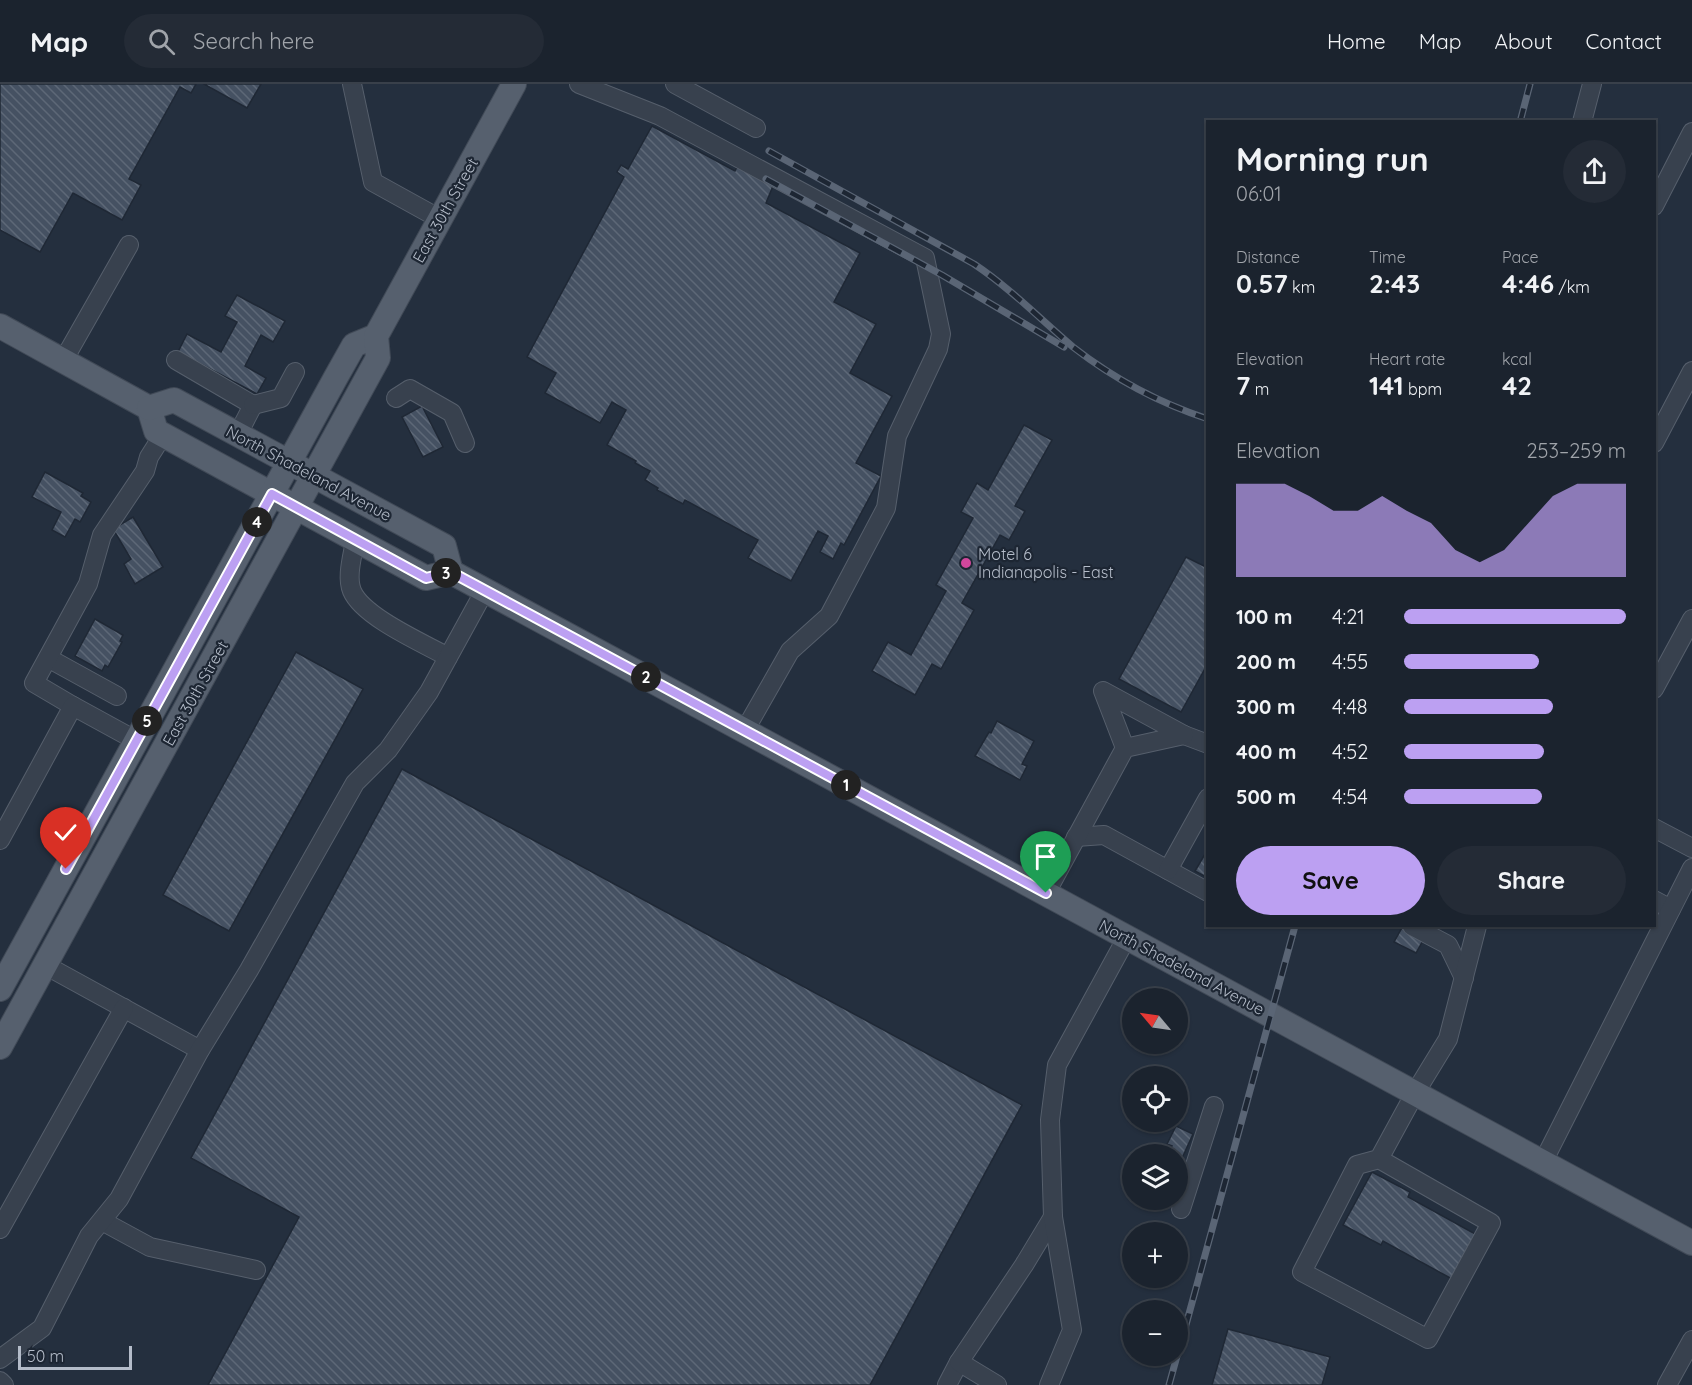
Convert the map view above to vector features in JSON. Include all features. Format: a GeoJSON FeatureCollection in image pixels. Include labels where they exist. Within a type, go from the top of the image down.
{"type":"FeatureCollection","features":[{"type":"Feature","properties":{"kind":"main road","name":"East 30th Street"},"geometry":{"type":"LineString","coordinates":[[0,1047],[378,358],[376,336],[514,84]]}},
{"type":"Feature","properties":{"kind":"main road"},"geometry":{"type":"LineString","coordinates":[[0,326],[149,408],[156,431],[355,540],[426,578],[451,572]]}},
{"type":"Feature","properties":{"kind":"main road","name":"East 30th Street"},"geometry":{"type":"LineString","coordinates":[[0,989],[354,345],[376,336]]}},
{"type":"Feature","properties":{"kind":"main road","name":"North Shadeland Avenue"},"geometry":{"type":"LineString","coordinates":[[149,408],[174,400],[238,434],[444,546],[451,572],[1692,1244]]}},
{"type":"Feature","properties":{"kind":"lane"},"geometry":{"type":"LineString","coordinates":[[352,84],[373,182],[440,219]]}},
{"type":"Feature","properties":{"kind":"lane"},"geometry":{"type":"LineString","coordinates":[[675,84],[756,128]]}},
{"type":"Feature","properties":{"kind":"lane"},"geometry":{"type":"LineString","coordinates":[[1583,120],[1592,84]]}},
{"type":"Feature","properties":{"kind":"lane"},"geometry":{"type":"LineString","coordinates":[[586,86],[660,116],[925,258],[941,334],[938,349],[897,436],[886,508],[829,616],[790,651],[745,730]]}},
{"type":"Feature","properties":{"kind":"lane"},"geometry":{"type":"LineString","coordinates":[[1656,202],[1692,132]]}},
{"type":"Feature","properties":{"kind":"lane"},"geometry":{"type":"LineString","coordinates":[[63,361],[129,245]]}},
{"type":"Feature","properties":{"kind":"lane"},"geometry":{"type":"LineString","coordinates":[[176,360],[253,405],[281,398],[294,372]]}},
{"type":"Feature","properties":{"kind":"lane"},"geometry":{"type":"LineString","coordinates":[[1656,439],[1692,371]]}},
{"type":"Feature","properties":{"kind":"lane"},"geometry":{"type":"LineString","coordinates":[[396,398],[410,389],[452,413],[465,443]]}},
{"type":"Feature","properties":{"kind":"lane"},"geometry":{"type":"LineString","coordinates":[[238,434],[253,405]]}},
{"type":"Feature","properties":{"kind":"lane"},"geometry":{"type":"LineString","coordinates":[[137,741],[34,683],[88,584],[102,535],[145,471],[149,457],[163,435]]}},
{"type":"Feature","properties":{"kind":"lane"},"geometry":{"type":"LineString","coordinates":[[355,540],[350,569],[352,591],[367,612],[448,657]]}},
{"type":"Feature","properties":{"kind":"lane"},"geometry":{"type":"LineString","coordinates":[[0,1359],[42,1328],[89,1236],[119,1199],[200,1050],[249,970],[355,783],[388,750],[429,692],[485,590]]}},
{"type":"Feature","properties":{"kind":"lane"},"geometry":{"type":"LineString","coordinates":[[1656,684],[1692,619]]}},
{"type":"Feature","properties":{"kind":"lane"},"geometry":{"type":"LineString","coordinates":[[48,658],[117,696]]}},
{"type":"Feature","properties":{"kind":"lane"},"geometry":{"type":"LineString","coordinates":[[1125,748],[1103,691],[1184,735],[1206,743]]}},
{"type":"Feature","properties":{"kind":"lane"},"geometry":{"type":"LineString","coordinates":[[0,840],[73,706]]}},
{"type":"Feature","properties":{"kind":"lane"},"geometry":{"type":"LineString","coordinates":[[1046,893],[1125,748],[1184,735]]}},
{"type":"Feature","properties":{"kind":"lane"},"geometry":{"type":"LineString","coordinates":[[1168,870],[1199,823],[1206,804]]}},
{"type":"Feature","properties":{"kind":"lane"},"geometry":{"type":"LineString","coordinates":[[1656,829],[1692,848]]}},
{"type":"Feature","properties":{"kind":"lane"},"geometry":{"type":"LineString","coordinates":[[1076,837],[1104,835],[1206,891]]}},
{"type":"Feature","properties":{"kind":"lane"},"geometry":{"type":"LineString","coordinates":[[1656,919],[1663,904],[1692,868]]}},
{"type":"Feature","properties":{"kind":"lane"},"geometry":{"type":"LineString","coordinates":[[1414,927],[1448,945],[1464,978]]}},
{"type":"Feature","properties":{"kind":"lane"},"geometry":{"type":"LineString","coordinates":[[1379,1159],[1491,1223],[1428,1339],[1302,1272],[1357,1165],[1379,1159],[1448,1039],[1477,927]]}},
{"type":"Feature","properties":{"kind":"lane"},"geometry":{"type":"LineString","coordinates":[[1543,1162],[1652,927]]}},
{"type":"Feature","properties":{"kind":"lane"},"geometry":{"type":"LineString","coordinates":[[1048,1385],[1072,1330],[1053,1217],[1050,1120],[1057,1065],[1127,937]]}},
{"type":"Feature","properties":{"kind":"lane"},"geometry":{"type":"LineString","coordinates":[[45,965],[200,1050]]}},
{"type":"Feature","properties":{"kind":"lane"},"geometry":{"type":"LineString","coordinates":[[0,1229],[124,1008]]}},
{"type":"Feature","properties":{"kind":"lane"},"geometry":{"type":"LineString","coordinates":[[1188,1187],[1214,1106]]}},
{"type":"Feature","properties":{"kind":"lane"},"geometry":{"type":"LineString","coordinates":[[947,1385],[959,1362],[1053,1217]]}},
{"type":"Feature","properties":{"kind":"lane"},"geometry":{"type":"LineString","coordinates":[[102,1221],[150,1247],[256,1270]]}},
{"type":"Feature","properties":{"kind":"lane"},"geometry":{"type":"LineString","coordinates":[[1667,1385],[1692,1340]]}},
{"type":"Feature","properties":{"kind":"lane"},"geometry":{"type":"LineString","coordinates":[[959,1362],[998,1385]]}},
{"type":"Feature","properties":{"kind":"lane"},"geometry":{"type":"LineString","coordinates":[[0,1381],[4,1385]]}},
{"type":"Feature","properties":{"kind":"building"},"geometry":{"type":"Polygon","coordinates":[[[0,84],[196,84],[191,93],[180,87],[129,179],[141,185],[122,220],[73,193],[40,252],[0,230],[0,84]]]}},
{"type":"Feature","properties":{"kind":"building"},"geometry":{"type":"Polygon","coordinates":[[[204,84],[261,84],[247,108],[204,84]]]}},
{"type":"Feature","properties":{"kind":"building"},"geometry":{"type":"Polygon","coordinates":[[[652,126],[735,171],[737,167],[773,186],[766,203],[860,253],[834,302],[876,324],[850,373],[892,396],[856,463],[881,476],[844,545],[841,543],[833,559],[820,552],[828,536],[818,531],[791,581],[748,558],[758,540],[685,500],[683,504],[657,490],[658,488],[645,480],[650,471],[607,445],[626,410],[612,402],[600,423],[545,393],[556,373],[527,357],[624,177],[617,172],[621,165],[628,169],[652,126]]]}},
{"type":"Feature","properties":{"kind":"building"},"geometry":{"type":"Polygon","coordinates":[[[237,295],[285,321],[273,342],[261,335],[245,366],[266,378],[257,394],[178,352],[187,334],[221,352],[237,322],[225,316],[237,295]]]}},
{"type":"Feature","properties":{"kind":"building"},"geometry":{"type":"Polygon","coordinates":[[[422,406],[443,447],[423,457],[402,417],[422,406]]]}},
{"type":"Feature","properties":{"kind":"building","name":"Motel 6 Indianapolis - East"},"geometry":{"type":"Polygon","coordinates":[[[1024,425],[1052,440],[1015,506],[1025,511],[1009,540],[1000,535],[962,603],[974,610],[941,669],[932,664],[915,695],[872,671],[888,642],[911,655],[946,591],[936,585],[973,518],[961,512],[977,483],[988,490],[1024,425]]]}},
{"type":"Feature","properties":{"kind":"building"},"geometry":{"type":"Polygon","coordinates":[[[45,472],[83,493],[81,496],[91,502],[80,522],[75,519],[65,537],[52,530],[61,512],[32,497],[45,472]]]}},
{"type":"Feature","properties":{"kind":"building"},"geometry":{"type":"Polygon","coordinates":[[[133,517],[163,567],[135,584],[124,564],[131,559],[113,529],[133,517]]]}},
{"type":"Feature","properties":{"kind":"building"},"geometry":{"type":"Polygon","coordinates":[[[1186,557],[1206,567],[1206,667],[1181,712],[1119,679],[1186,557]]]}},
{"type":"Feature","properties":{"kind":"building"},"geometry":{"type":"Polygon","coordinates":[[[95,619],[123,635],[120,641],[122,642],[108,667],[105,665],[102,671],[75,656],[95,619]]]}},
{"type":"Feature","properties":{"kind":"building"},"geometry":{"type":"Polygon","coordinates":[[[296,652],[363,689],[229,931],[163,895],[296,652]]]}},
{"type":"Feature","properties":{"kind":"building"},"geometry":{"type":"Polygon","coordinates":[[[997,721],[1034,741],[1022,764],[1027,766],[1020,780],[975,756],[997,721]]]}},
{"type":"Feature","properties":{"kind":"building"},"geometry":{"type":"Polygon","coordinates":[[[402,769],[1022,1105],[870,1385],[208,1385],[299,1217],[191,1158],[402,769]]]}},
{"type":"Feature","properties":{"kind":"building"},"geometry":{"type":"Polygon","coordinates":[[[1206,852],[1206,877],[1195,871],[1206,852]]]}},
{"type":"Feature","properties":{"kind":"building"},"geometry":{"type":"Polygon","coordinates":[[[1402,927],[1430,927],[1416,953],[1394,942],[1402,927]]]}},
{"type":"Feature","properties":{"kind":"building"},"geometry":{"type":"Polygon","coordinates":[[[1173,1132],[1188,1132],[1193,1134],[1188,1145],[1167,1144],[1173,1132]]]}},
{"type":"Feature","properties":{"kind":"building"},"geometry":{"type":"Polygon","coordinates":[[[1372,1172],[1410,1192],[1408,1197],[1477,1235],[1452,1279],[1383,1241],[1381,1245],[1343,1225],[1372,1172]]]}},
{"type":"Feature","properties":{"kind":"building"},"geometry":{"type":"Polygon","coordinates":[[[1228,1329],[1330,1357],[1322,1385],[1212,1385],[1228,1329]]]}},
{"type":"Feature","properties":{"kind":"railway"},"geometry":{"type":"LineString","coordinates":[[1521,120],[1530,84]]}},
{"type":"Feature","properties":{"kind":"railway"},"geometry":{"type":"LineString","coordinates":[[769,151],[974,264],[1012,293],[1073,347],[1120,379],[1154,397],[1206,418]]}},
{"type":"Feature","properties":{"kind":"railway"},"geometry":{"type":"LineString","coordinates":[[766,179],[942,275],[1064,347]]}},
{"type":"Feature","properties":{"kind":"railway"},"geometry":{"type":"LineString","coordinates":[[1188,1317],[1295,927]]}},
{"type":"Feature","properties":{"kind":"railway"},"geometry":{"type":"LineString","coordinates":[[1169,1385],[1174,1366]]}},
{"type":"Feature","properties":{"kind":"place","name":"Motel 6 Indianapolis - East"},"geometry":{"type":"Point","coordinates":[966,563]}},
{"type":"Feature","properties":{"kind":"route"},"geometry":{"type":"LineString","coordinates":[[66,869],[272,494],[426,578],[451,572],[1046,893]]}}]}
